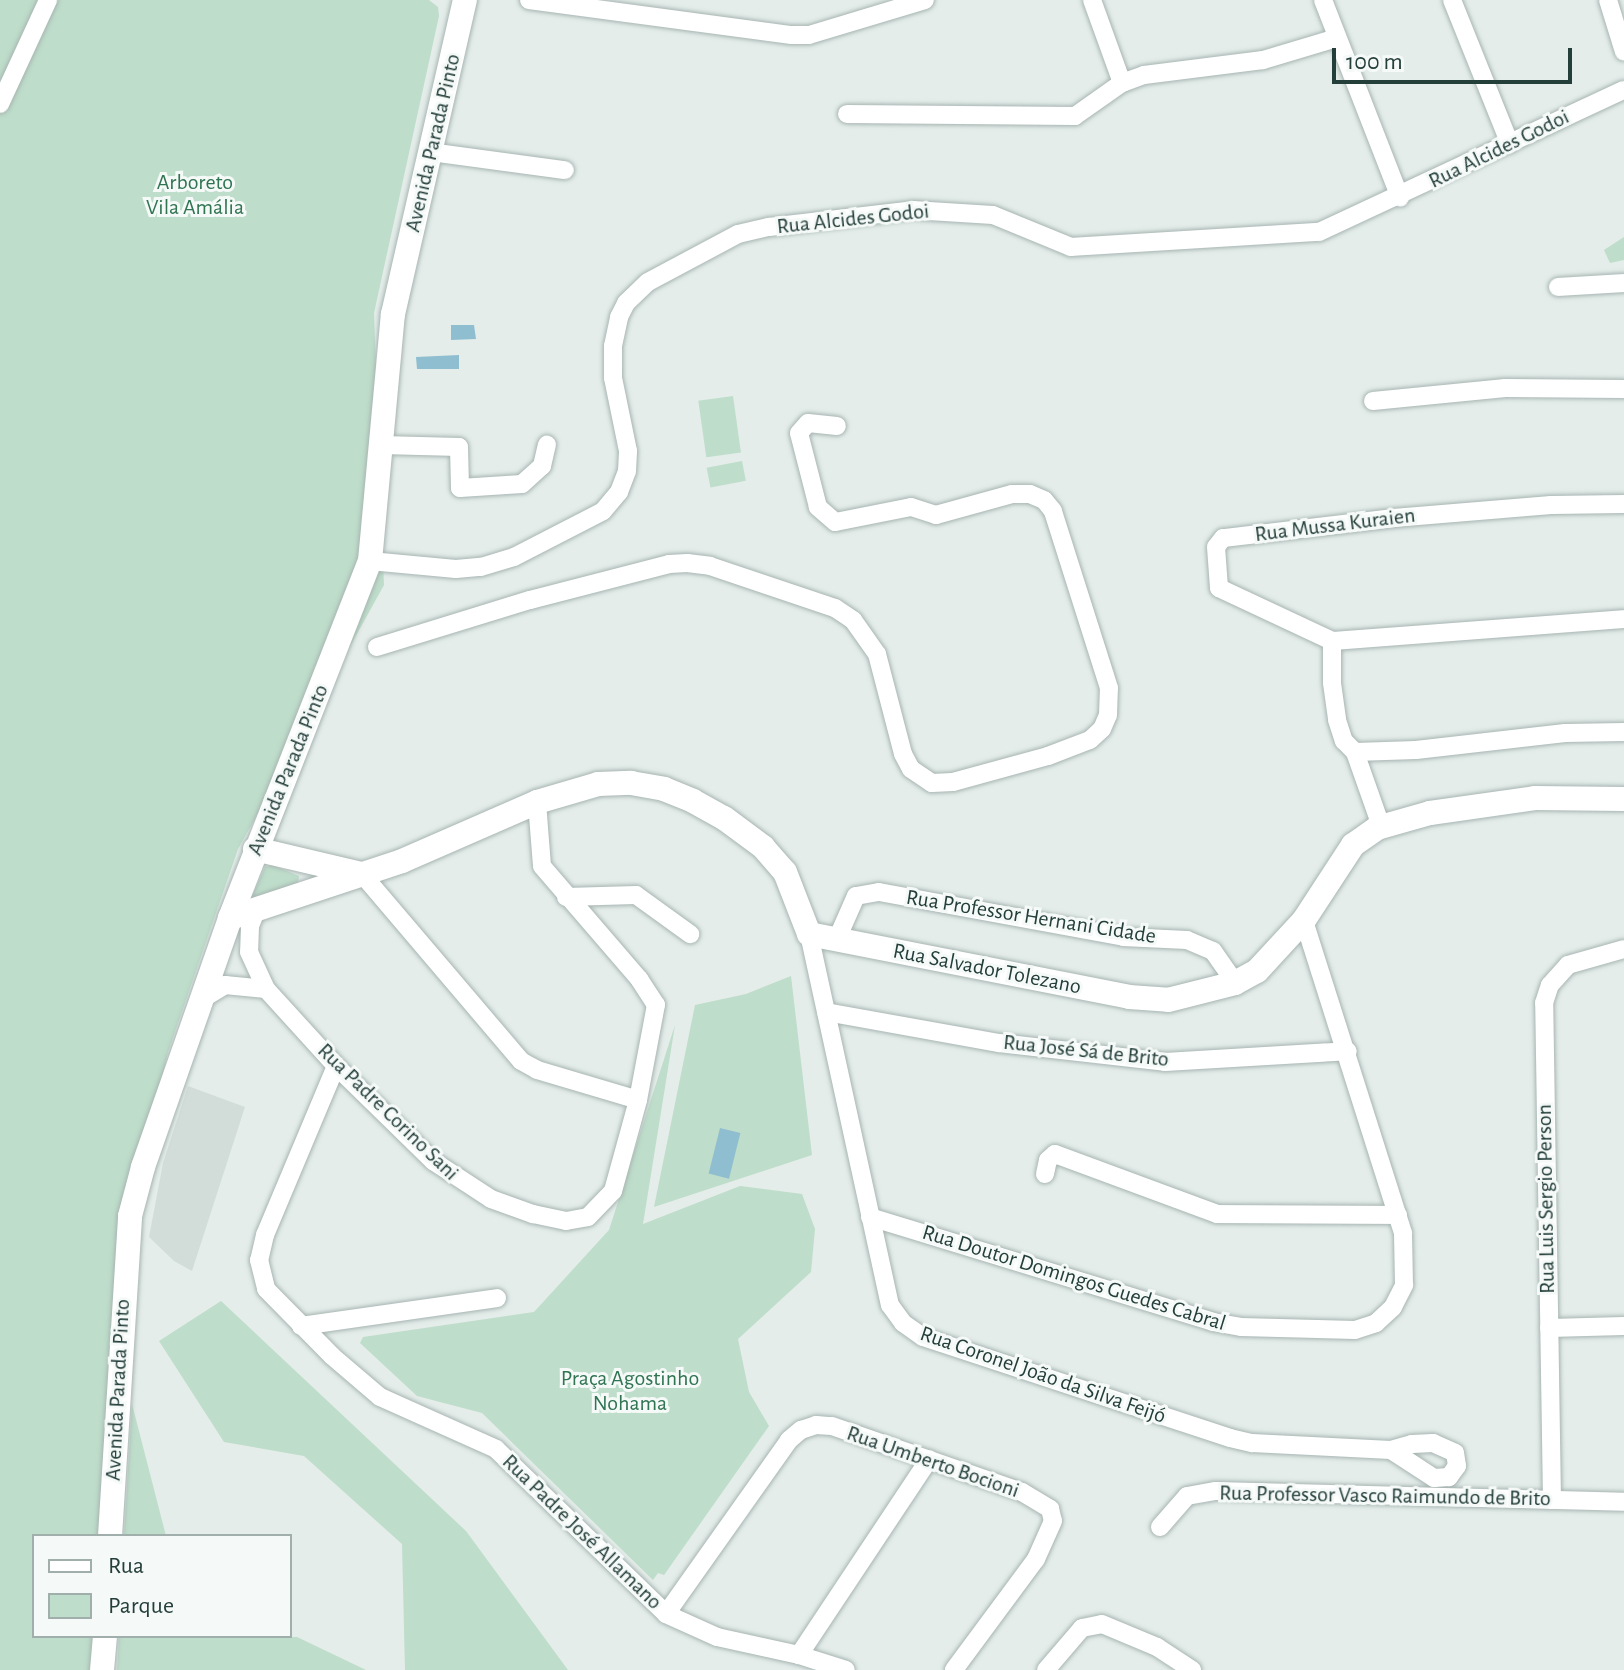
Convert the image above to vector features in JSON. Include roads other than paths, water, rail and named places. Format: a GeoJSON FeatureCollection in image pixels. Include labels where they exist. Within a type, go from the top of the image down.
{"type":"FeatureCollection","features":[{"type":"Feature","properties":{"kind":"street"},"geometry":{"type":"LineString","coordinates":[[0,104],[48,0]]}},
{"type":"Feature","properties":{"kind":"street","name":"Avenida Parada Pinto"},"geometry":{"type":"LineString","coordinates":[[110,1534],[130,1216],[255,849],[297,754],[370,561],[393,314],[465,0]]}},
{"type":"Feature","properties":{"kind":"street"},"geometry":{"type":"LineString","coordinates":[[529,0],[792,35],[818,33],[925,0]]}},
{"type":"Feature","properties":{"kind":"street"},"geometry":{"type":"LineString","coordinates":[[1092,0],[1122,83]]}},
{"type":"Feature","properties":{"kind":"street"},"geometry":{"type":"LineString","coordinates":[[1323,0],[1400,197]]}},
{"type":"Feature","properties":{"kind":"street"},"geometry":{"type":"LineString","coordinates":[[1452,0],[1510,144]]}},
{"type":"Feature","properties":{"kind":"street"},"geometry":{"type":"LineString","coordinates":[[1608,0],[1624,52]]}},
{"type":"Feature","properties":{"kind":"street"},"geometry":{"type":"LineString","coordinates":[[847,114],[1075,116],[1122,83],[1144,75],[1263,60],[1337,38]]}},
{"type":"Feature","properties":{"kind":"street","name":"Rua Alcides Godoi"},"geometry":{"type":"LineString","coordinates":[[370,561],[456,569],[481,567],[514,557],[603,511],[619,492],[627,471],[628,451],[613,378],[613,346],[619,317],[626,303],[648,282],[738,234],[769,227],[913,210],[973,211],[1009,221],[1055,243],[1071,247],[1319,232],[1400,197],[1624,90]]}},
{"type":"Feature","properties":{"kind":"street"},"geometry":{"type":"LineString","coordinates":[[431,152],[565,170]]}},
{"type":"Feature","properties":{"kind":"street"},"geometry":{"type":"LineString","coordinates":[[1558,287],[1624,283]]}},
{"type":"Feature","properties":{"kind":"street"},"geometry":{"type":"LineString","coordinates":[[1373,401],[1505,388],[1624,389]]}},
{"type":"Feature","properties":{"kind":"street"},"geometry":{"type":"LineString","coordinates":[[377,647],[530,600],[669,564],[710,566],[835,608],[853,620],[877,654],[903,754],[911,769],[932,783],[953,782],[1048,756],[1090,740],[1102,729],[1108,715],[1109,688],[1053,511],[1044,500],[1030,494],[1012,494],[936,515],[904,507],[835,522],[818,507],[799,433],[808,423],[837,426]]}},
{"type":"Feature","properties":{"kind":"street"},"geometry":{"type":"LineString","coordinates":[[381,445],[459,447],[460,488],[522,484],[542,466],[547,445]]}},
{"type":"Feature","properties":{"kind":"street","name":"Rua Mussa Kuraien"},"geometry":{"type":"LineString","coordinates":[[1332,641],[1219,588],[1217,543],[1223,538],[1394,518],[1551,505],[1624,504]]}},
{"type":"Feature","properties":{"kind":"street"},"geometry":{"type":"LineString","coordinates":[[1381,826],[1355,752],[1344,741],[1337,720],[1332,641],[1624,619]]}},
{"type":"Feature","properties":{"kind":"street"},"geometry":{"type":"LineString","coordinates":[[1355,752],[1416,750],[1565,733],[1624,732]]}},
{"type":"Feature","properties":{"kind":"street"},"geometry":{"type":"LineString","coordinates":[[230,918],[304,895],[450,841],[537,802],[598,784],[631,783],[664,789],[693,801],[724,818],[763,847],[785,872],[809,934]]}},
{"type":"Feature","properties":{"kind":"street","name":"Rua Salvador Tolezano"},"geometry":{"type":"LineString","coordinates":[[809,934],[1129,997],[1168,1000],[1235,983],[1257,971],[1304,920],[1353,845],[1381,826],[1430,813],[1535,798],[1624,799]]}},
{"type":"Feature","properties":{"kind":"street","name":"Rua Padre Corino Sani"},"geometry":{"type":"LineString","coordinates":[[256,911],[250,926],[249,952],[266,989],[336,1066],[433,1161],[460,1182],[491,1199],[533,1214],[566,1221],[588,1217],[613,1191],[638,1100],[656,1005],[640,980],[542,866],[537,802]]}},
{"type":"Feature","properties":{"kind":"street"},"geometry":{"type":"LineString","coordinates":[[255,849],[362,874],[528,1066],[638,1100]]}},
{"type":"Feature","properties":{"kind":"street"},"geometry":{"type":"LineString","coordinates":[[301,860],[309,877],[304,895]]}},
{"type":"Feature","properties":{"kind":"street","name":"Rua Professor Hernani Cidade"},"geometry":{"type":"LineString","coordinates":[[837,939],[856,896],[879,892],[1123,937],[1187,940],[1213,951],[1235,983]]}},
{"type":"Feature","properties":{"kind":"street"},"geometry":{"type":"LineString","coordinates":[[566,897],[636,895],[690,934]]}},
{"type":"Feature","properties":{"kind":"street","name":"Rua Doutor Domingos Guedes Cabral"},"geometry":{"type":"LineString","coordinates":[[870,1217],[1186,1316],[1241,1327],[1355,1330],[1376,1323],[1393,1307],[1404,1285],[1406,1258],[1398,1215],[1304,920]]}},
{"type":"Feature","properties":{"kind":"street","name":"Rua Coronel João da Silva Feijó"},"geometry":{"type":"LineString","coordinates":[[809,934],[890,1305],[903,1323],[923,1337],[1230,1438],[1252,1443],[1391,1450]]}},
{"type":"Feature","properties":{"kind":"street","name":"Rua Luis Sergio Person"},"geometry":{"type":"LineString","coordinates":[[1552,1500],[1544,1003],[1550,985],[1568,965],[1624,949]]}},
{"type":"Feature","properties":{"kind":"street"},"geometry":{"type":"LineString","coordinates":[[202,999],[225,985],[266,989]]}},
{"type":"Feature","properties":{"kind":"street","name":"Rua José Sá de Brito"},"geometry":{"type":"LineString","coordinates":[[826,1012],[999,1043],[1165,1062],[1348,1051]]}},
{"type":"Feature","properties":{"kind":"street","name":"Rua Padre José Allamano"},"geometry":{"type":"LineString","coordinates":[[336,1066],[265,1235],[259,1260],[266,1289],[301,1326],[380,1397],[496,1449],[666,1614],[717,1637],[799,1655],[846,1670]]}},
{"type":"Feature","properties":{"kind":"street"},"geometry":{"type":"LineString","coordinates":[[1045,1174],[1048,1160],[1055,1154],[1217,1214],[1398,1215]]}},
{"type":"Feature","properties":{"kind":"street"},"geometry":{"type":"LineString","coordinates":[[301,1326],[497,1298]]}},
{"type":"Feature","properties":{"kind":"street"},"geometry":{"type":"LineString","coordinates":[[1549,1328],[1624,1326]]}},
{"type":"Feature","properties":{"kind":"street","name":"Rua Umberto Bocioni"},"geometry":{"type":"LineString","coordinates":[[666,1614],[789,1440],[801,1430],[816,1425],[832,1426],[1042,1502],[1050,1509],[1053,1521],[1036,1559],[954,1670]]}},
{"type":"Feature","properties":{"kind":"street"},"geometry":{"type":"LineString","coordinates":[[799,1655],[929,1459]]}},
{"type":"Feature","properties":{"kind":"street","name":"Rua Professor Vasco Raimundo de Brito"},"geometry":{"type":"LineString","coordinates":[[1160,1527],[1178,1504],[1201,1492],[1624,1502]]}},
{"type":"Feature","properties":{"kind":"street"},"geometry":{"type":"LineString","coordinates":[[1046,1670],[1082,1628],[1102,1624],[1146,1642],[1192,1670]]}},
{"type":"Feature","properties":{"kind":"street"},"geometry":{"type":"LineString","coordinates":[[102,1670],[105,1638]]}},
{"type":"Feature","properties":{"kind":"water"},"geometry":{"type":"Polygon","coordinates":[[[451,325],[474,325],[476,339],[451,340],[451,325]]]}},
{"type":"Feature","properties":{"kind":"water"},"geometry":{"type":"Polygon","coordinates":[[[459,355],[459,369],[417,369],[416,357],[459,355]]]}},
{"type":"Feature","properties":{"kind":"water"},"geometry":{"type":"Polygon","coordinates":[[[720,1128],[740,1133],[729,1179],[709,1174],[720,1128]]]}},
{"type":"Feature","properties":{"kind":"park label","name":"Arboreto Vila Amália"},"geometry":{"type":"Point","coordinates":[195,194]}},
{"type":"Feature","properties":{"kind":"park label","name":"Praça Agostinho Nohama"},"geometry":{"type":"Point","coordinates":[630,1390]}}]}
